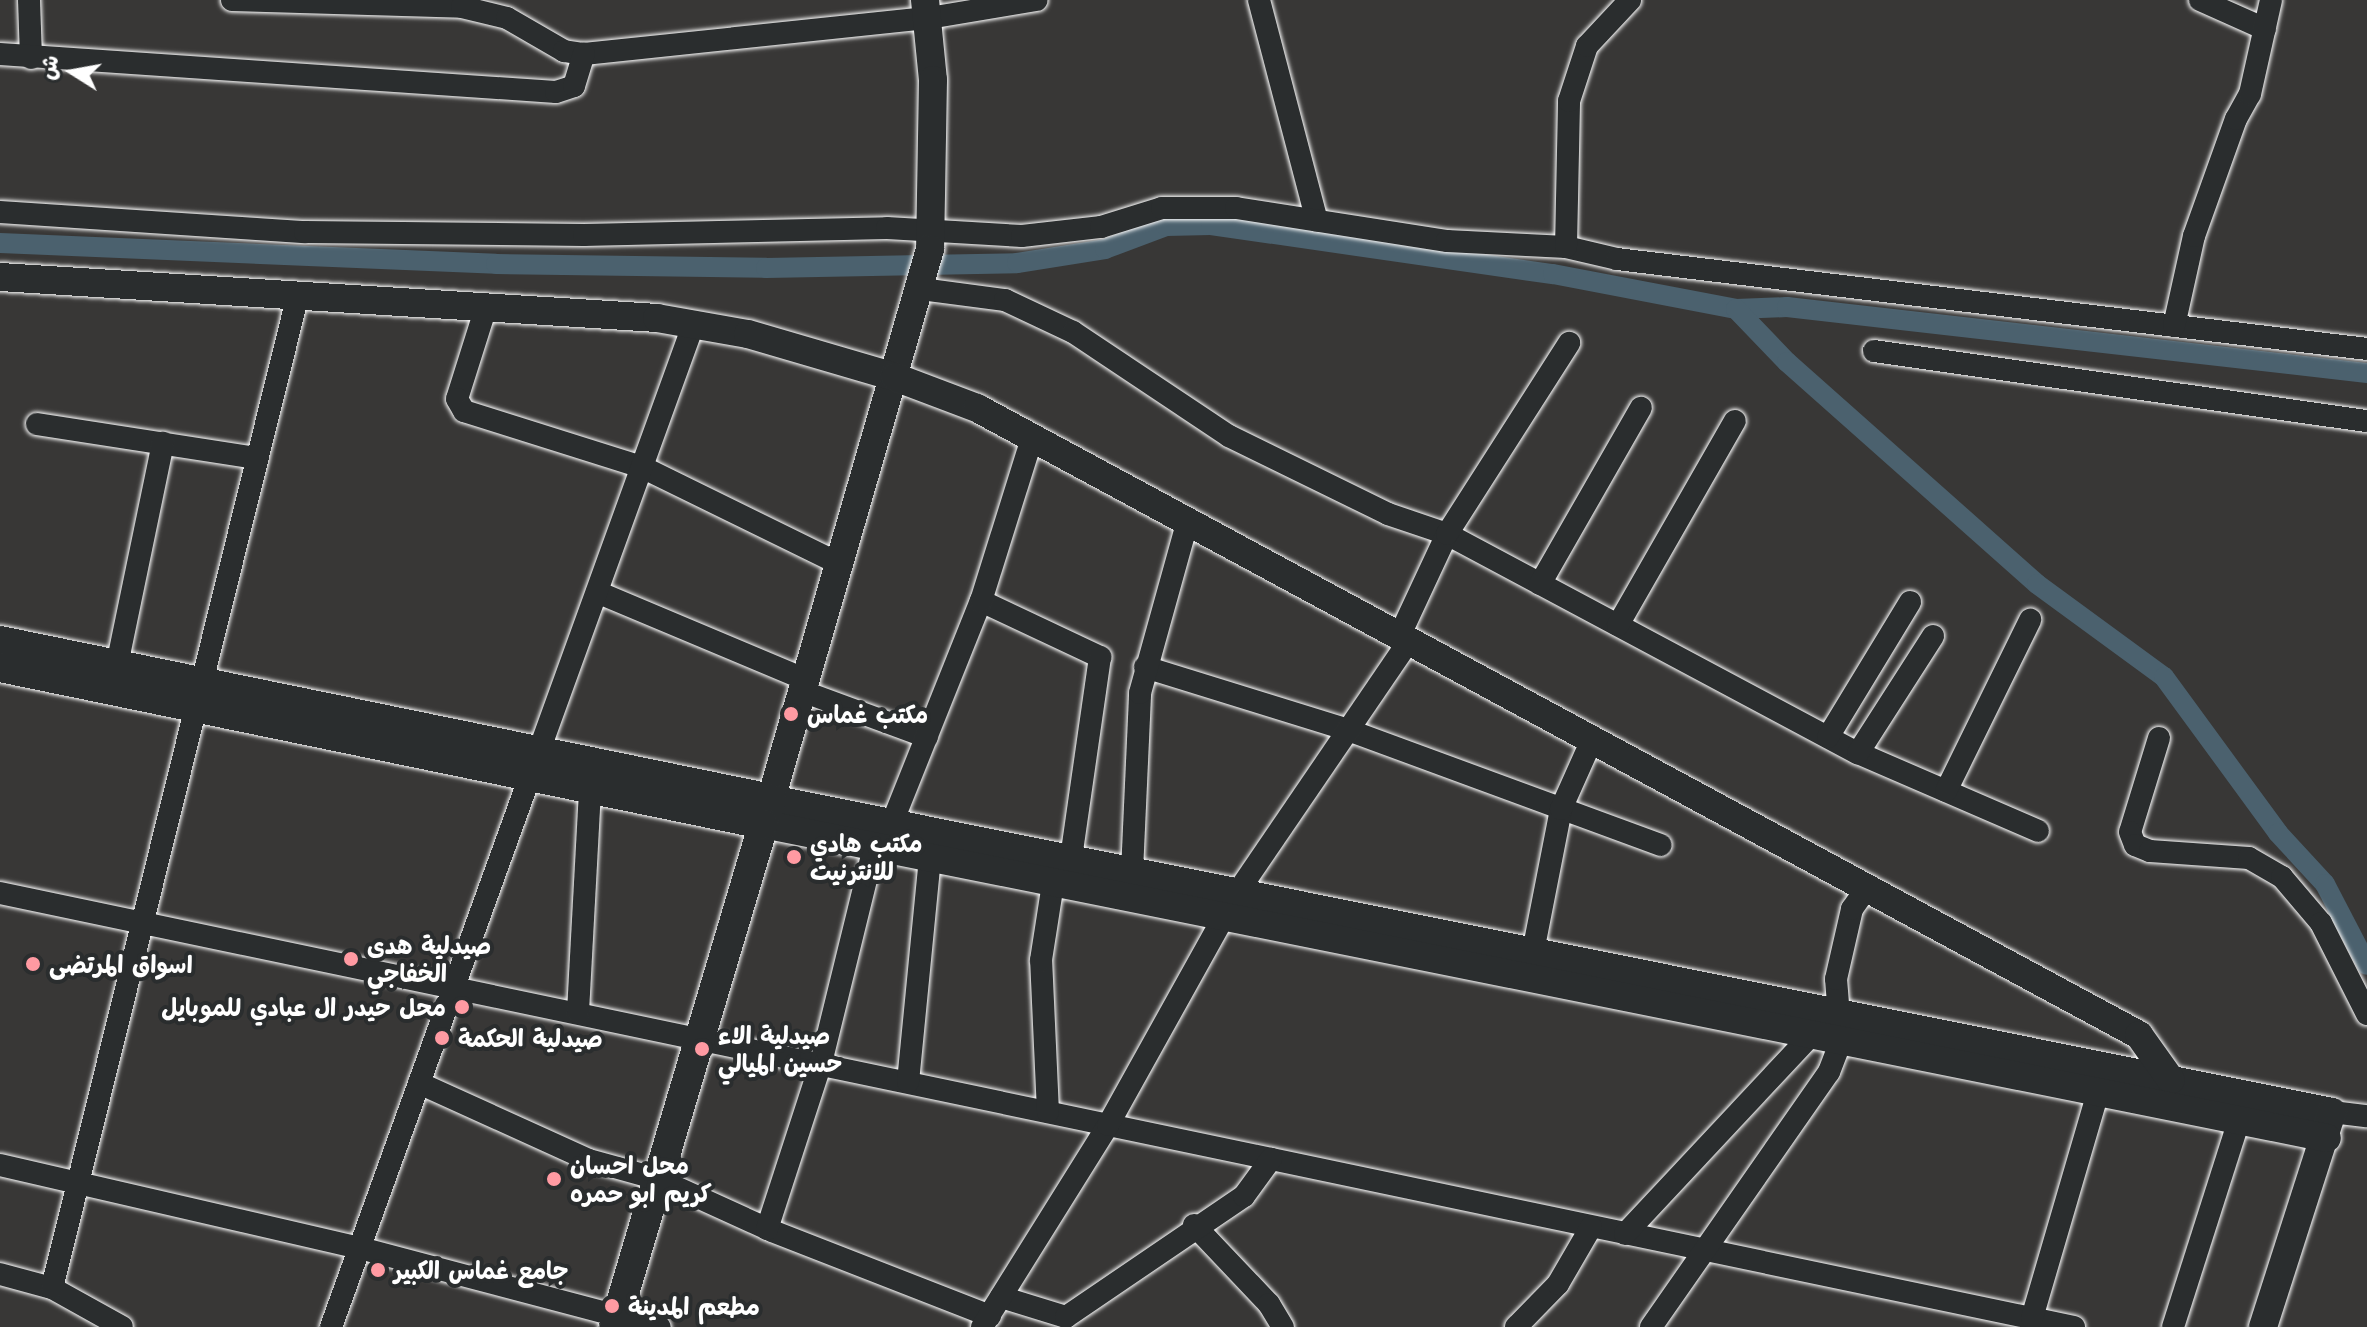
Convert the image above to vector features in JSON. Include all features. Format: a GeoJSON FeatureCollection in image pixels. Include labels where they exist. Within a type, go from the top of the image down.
{"type":"FeatureCollection","features":[{"type":"Feature","properties":{"kind":"main road"},"geometry":{"type":"LineString","coordinates":[[0,641],[117,665],[196,694]]}},
{"type":"Feature","properties":{"kind":"main road"},"geometry":{"type":"LineString","coordinates":[[0,667],[196,694],[767,812]]}},
{"type":"Feature","properties":{"kind":"main road"},"geometry":{"type":"LineString","coordinates":[[535,763],[590,788],[767,812]]}},
{"type":"Feature","properties":{"kind":"main road"},"geometry":{"type":"LineString","coordinates":[[616,1321],[767,812]]}},
{"type":"Feature","properties":{"kind":"street"},"geometry":{"type":"LineString","coordinates":[[29,0],[31,58]]}},
{"type":"Feature","properties":{"kind":"street"},"geometry":{"type":"LineString","coordinates":[[232,0],[462,7],[507,18],[564,51],[584,54],[927,9],[1036,0]]}},
{"type":"Feature","properties":{"kind":"street"},"geometry":{"type":"LineString","coordinates":[[1259,0],[1317,221]]}},
{"type":"Feature","properties":{"kind":"street"},"geometry":{"type":"LineString","coordinates":[[1566,247],[1569,101],[1587,46],[1630,0]]}},
{"type":"Feature","properties":{"kind":"street"},"geometry":{"type":"LineString","coordinates":[[2200,0],[2265,29]]}},
{"type":"Feature","properties":{"kind":"street"},"geometry":{"type":"LineString","coordinates":[[2174,326],[2194,236],[2236,119],[2250,94],[2271,0]]}},
{"type":"Feature","properties":{"kind":"street"},"geometry":{"type":"LineString","coordinates":[[767,812],[921,289],[930,240],[927,9]]}},
{"type":"Feature","properties":{"kind":"street"},"geometry":{"type":"LineString","coordinates":[[0,54],[556,92],[574,86],[584,54]]}},
{"type":"Feature","properties":{"kind":"street"},"geometry":{"type":"LineString","coordinates":[[0,212],[305,232],[930,240],[1022,236],[1101,227],[1162,208],[1236,208],[1447,241],[1566,247],[1617,259],[2367,349]]}},
{"type":"Feature","properties":{"kind":"street"},"geometry":{"type":"LineString","coordinates":[[0,277],[486,307],[693,325],[748,334],[895,377],[977,408],[1403,641],[2139,1035],[2171,1080]]}},
{"type":"Feature","properties":{"kind":"street"},"geometry":{"type":"LineString","coordinates":[[921,289],[1005,300],[1073,332],[1229,436],[1388,514],[1447,534],[1858,753],[2038,831]]}},
{"type":"Feature","properties":{"kind":"street"},"geometry":{"type":"LineString","coordinates":[[52,1288],[196,694],[298,295]]}},
{"type":"Feature","properties":{"kind":"street"},"geometry":{"type":"LineString","coordinates":[[486,307],[457,404],[642,467],[840,564]]}},
{"type":"Feature","properties":{"kind":"street"},"geometry":{"type":"LineString","coordinates":[[331,1327],[693,325]]}},
{"type":"Feature","properties":{"kind":"street"},"geometry":{"type":"LineString","coordinates":[[991,1313],[1108,1125],[1230,905],[1348,730],[1403,641],[1447,534],[1569,343]]}},
{"type":"Feature","properties":{"kind":"street"},"geometry":{"type":"LineString","coordinates":[[1874,351],[2367,421]]}},
{"type":"Feature","properties":{"kind":"street"},"geometry":{"type":"LineString","coordinates":[[1540,584],[1641,408]]}},
{"type":"Feature","properties":{"kind":"street"},"geometry":{"type":"LineString","coordinates":[[1618,625],[1735,421]]}},
{"type":"Feature","properties":{"kind":"street"},"geometry":{"type":"LineString","coordinates":[[37,424],[257,458]]}},
{"type":"Feature","properties":{"kind":"street"},"geometry":{"type":"LineString","coordinates":[[892,823],[981,601],[1032,438]]}},
{"type":"Feature","properties":{"kind":"street"},"geometry":{"type":"LineString","coordinates":[[117,665],[163,443]]}},
{"type":"Feature","properties":{"kind":"street"},"geometry":{"type":"LineString","coordinates":[[1132,872],[1145,667],[1187,523]]}},
{"type":"Feature","properties":{"kind":"street"},"geometry":{"type":"LineString","coordinates":[[597,592],[927,737]]}},
{"type":"Feature","properties":{"kind":"street"},"geometry":{"type":"LineString","coordinates":[[981,601],[1100,657],[1071,859]]}},
{"type":"Feature","properties":{"kind":"street"},"geometry":{"type":"LineString","coordinates":[[1828,737],[1910,602]]}},
{"type":"Feature","properties":{"kind":"street"},"geometry":{"type":"LineString","coordinates":[[1946,791],[2030,620]]}},
{"type":"Feature","properties":{"kind":"street"},"geometry":{"type":"LineString","coordinates":[[1858,753],[1933,636]]}},
{"type":"Feature","properties":{"kind":"street"},"geometry":{"type":"LineString","coordinates":[[1145,667],[1348,730],[1661,845]]}},
{"type":"Feature","properties":{"kind":"street"},"geometry":{"type":"LineString","coordinates":[[2159,738],[2130,832],[2135,845],[2150,851],[2249,858],[2282,877],[2321,923],[2367,1014]]}},
{"type":"Feature","properties":{"kind":"street"},"geometry":{"type":"LineString","coordinates":[[1533,952],[1561,809],[1591,742]]}},
{"type":"Feature","properties":{"kind":"street"},"geometry":{"type":"LineString","coordinates":[[578,1012],[590,788]]}},
{"type":"Feature","properties":{"kind":"street"},"geometry":{"type":"LineString","coordinates":[[767,812],[892,823],[1071,859],[1132,872],[1230,905],[1811,1035],[2239,1120],[2329,1125],[2366,1112]]}},
{"type":"Feature","properties":{"kind":"street"},"geometry":{"type":"LineString","coordinates":[[767,812],[874,847],[1053,883],[1230,905],[1533,952],[2171,1080],[2329,1125]]}},
{"type":"Feature","properties":{"kind":"street"},"geometry":{"type":"LineString","coordinates":[[767,1229],[821,1063],[874,847]]}},
{"type":"Feature","properties":{"kind":"street"},"geometry":{"type":"LineString","coordinates":[[908,1082],[930,858]]}},
{"type":"Feature","properties":{"kind":"street"},"geometry":{"type":"LineString","coordinates":[[1048,1112],[1041,960],[1053,883]]}},
{"type":"Feature","properties":{"kind":"street"},"geometry":{"type":"LineString","coordinates":[[1651,1327],[1829,1072],[1841,1041],[1835,1013],[1836,979],[1852,909],[1866,889]]}},
{"type":"Feature","properties":{"kind":"street"},"geometry":{"type":"LineString","coordinates":[[0,893],[700,1037],[2074,1327]]}},
{"type":"Feature","properties":{"kind":"street"},"geometry":{"type":"LineString","coordinates":[[1625,1234],[1811,1035]]}},
{"type":"Feature","properties":{"kind":"street"},"geometry":{"type":"LineString","coordinates":[[419,1083],[589,1160],[658,1179],[767,1229],[991,1313],[1066,1317],[1194,1225],[1244,1196],[1271,1159]]}},
{"type":"Feature","properties":{"kind":"street"},"geometry":{"type":"LineString","coordinates":[[2032,1318],[2098,1092]]}},
{"type":"Feature","properties":{"kind":"street"},"geometry":{"type":"LineString","coordinates":[[2173,1327],[2239,1120]]}},
{"type":"Feature","properties":{"kind":"street"},"geometry":{"type":"LineString","coordinates":[[2263,1327],[2329,1125]]}},
{"type":"Feature","properties":{"kind":"street"},"geometry":{"type":"LineString","coordinates":[[0,1165],[360,1248],[616,1321],[660,1327]]}},
{"type":"Feature","properties":{"kind":"street"},"geometry":{"type":"LineString","coordinates":[[1194,1225],[1269,1304],[1283,1327]]}},
{"type":"Feature","properties":{"kind":"street"},"geometry":{"type":"LineString","coordinates":[[1516,1327],[1558,1284],[1591,1227]]}},
{"type":"Feature","properties":{"kind":"street"},"geometry":{"type":"LineString","coordinates":[[0,1274],[52,1288],[122,1327]]}},
{"type":"Feature","properties":{"kind":"waterway"},"geometry":{"type":"LineString","coordinates":[[0,243],[496,264],[766,268],[1017,263],[1105,249],[1166,226],[1211,225],[1553,274],[1736,309],[1787,307],[2367,373]]}},
{"type":"Feature","properties":{"kind":"waterway"},"geometry":{"type":"LineString","coordinates":[[1736,309],[1787,362],[2037,584],[2164,677],[2278,833],[2325,884],[2367,965]]}},
{"type":"Feature","properties":{"kind":"place","name":"مكتب غماس"},"geometry":{"type":"Point","coordinates":[791,714]}},
{"type":"Feature","properties":{"kind":"place","name":"مكتب هادي للانترنيت"},"geometry":{"type":"Point","coordinates":[794,857]}},
{"type":"Feature","properties":{"kind":"place","name":"صيدلية هدى الخفاجي"},"geometry":{"type":"Point","coordinates":[351,959]}},
{"type":"Feature","properties":{"kind":"place","name":"اسواق المرتضى"},"geometry":{"type":"Point","coordinates":[33,964]}},
{"type":"Feature","properties":{"kind":"place","name":"محل حيدر ال عبادي للموبايل"},"geometry":{"type":"Point","coordinates":[462,1007]}},
{"type":"Feature","properties":{"kind":"place","name":"صيدلية الحكمة"},"geometry":{"type":"Point","coordinates":[442,1038]}},
{"type":"Feature","properties":{"kind":"place","name":"صيدلية الاء حسين الميالي"},"geometry":{"type":"Point","coordinates":[702,1049]}},
{"type":"Feature","properties":{"kind":"place","name":"محل احسان كريم ابو حمره"},"geometry":{"type":"Point","coordinates":[554,1179]}},
{"type":"Feature","properties":{"kind":"place","name":"جامع غماس الكبير"},"geometry":{"type":"Point","coordinates":[378,1270]}},
{"type":"Feature","properties":{"kind":"place","name":"مطعم المدينة"},"geometry":{"type":"Point","coordinates":[612,1306]}}]}
